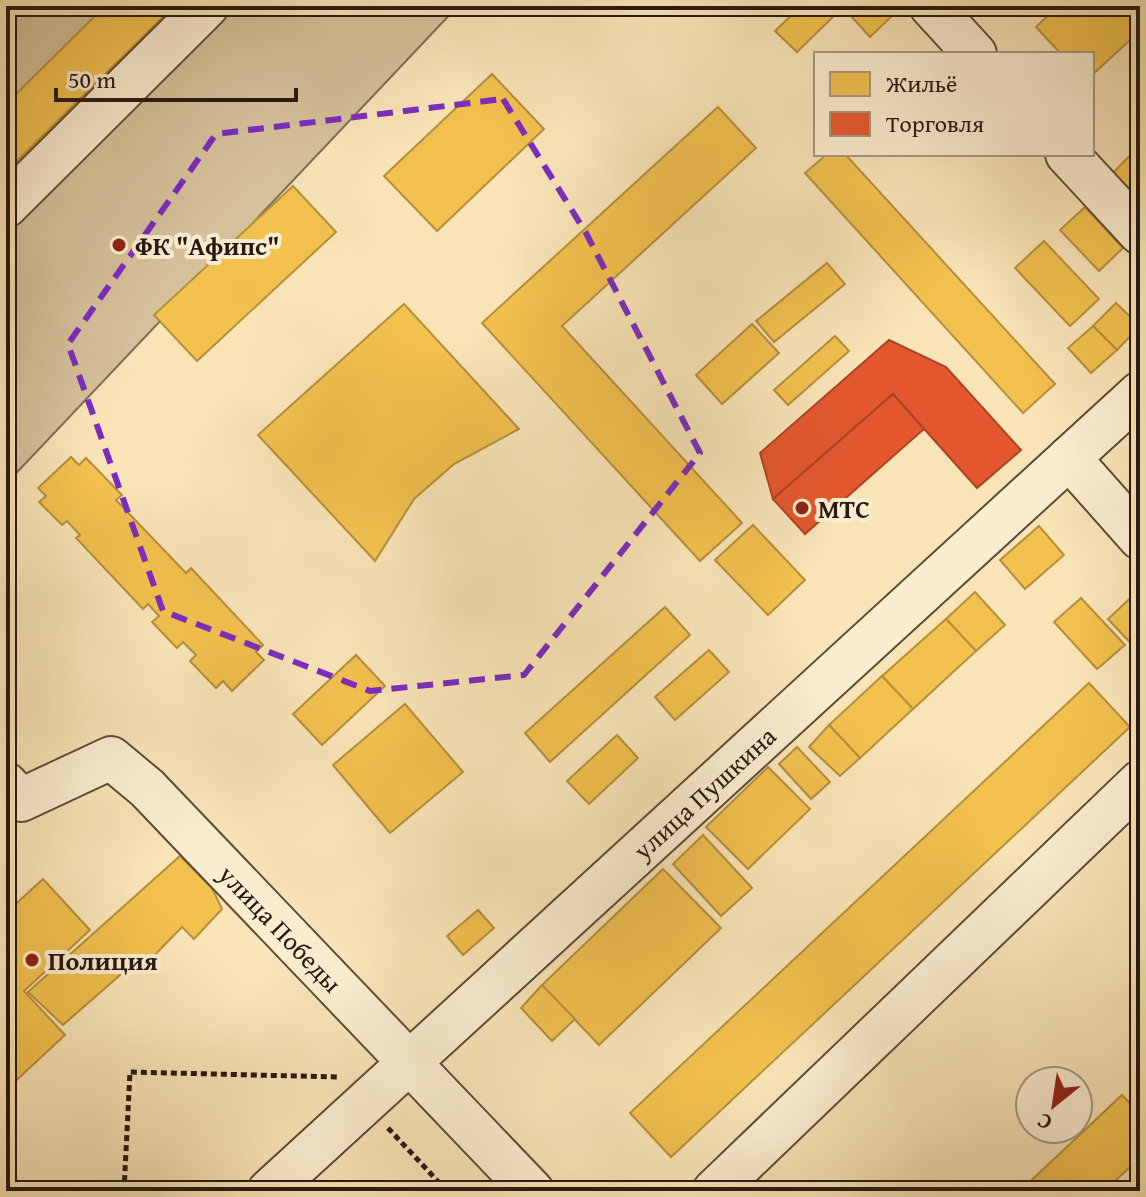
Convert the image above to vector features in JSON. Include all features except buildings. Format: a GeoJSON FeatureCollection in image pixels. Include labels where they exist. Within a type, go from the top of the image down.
{"type":"FeatureCollection","features":[{"type":"Feature","properties":{"kind":"street"},"geometry":{"type":"LineString","coordinates":[[6,206],[207,6]]}},
{"type":"Feature","properties":{"kind":"street"},"geometry":{"type":"LineString","coordinates":[[931,6],[973,52]]}},
{"type":"Feature","properties":{"kind":"street"},"geometry":{"type":"LineString","coordinates":[[1069,156],[1140,233]]}},
{"type":"Feature","properties":{"kind":"street","name":"улица Пушкина"},"geometry":{"type":"LineString","coordinates":[[269,1191],[359,1090],[409,1062],[1140,393]]}},
{"type":"Feature","properties":{"kind":"street"},"geometry":{"type":"LineString","coordinates":[[1069,458],[1140,538]]}},
{"type":"Feature","properties":{"kind":"street","name":"улица Победы"},"geometry":{"type":"LineString","coordinates":[[6,784],[21,800],[111,758],[147,788],[532,1191]]}},
{"type":"Feature","properties":{"kind":"street"},"geometry":{"type":"LineString","coordinates":[[714,1191],[1140,782]]}},
{"type":"Feature","properties":{"kind":"path"},"geometry":{"type":"LineString","coordinates":[[124,1191],[130,1072],[359,1090],[447,1191]]}},
{"type":"Feature","properties":{"kind":"highlighted area"},"geometry":{"type":"Polygon","coordinates":[[[503,99],[586,233],[700,453],[524,675],[370,691],[163,611],[68,344],[216,134],[503,99]]]}},
{"type":"Feature","properties":{"kind":"shaded area","name":"ФК \"Афипс\""},"geometry":{"type":"Polygon","coordinates":[[[6,6],[458,6],[6,484],[6,6]]]}},
{"type":"Feature","properties":{"kind":"place","name":"ФК \"Афипс\""},"geometry":{"type":"Point","coordinates":[119,245]}},
{"type":"Feature","properties":{"kind":"place","name":"МТС"},"geometry":{"type":"Point","coordinates":[802,508]}},
{"type":"Feature","properties":{"kind":"place","name":"Полиция"},"geometry":{"type":"Point","coordinates":[32,960]}}]}
